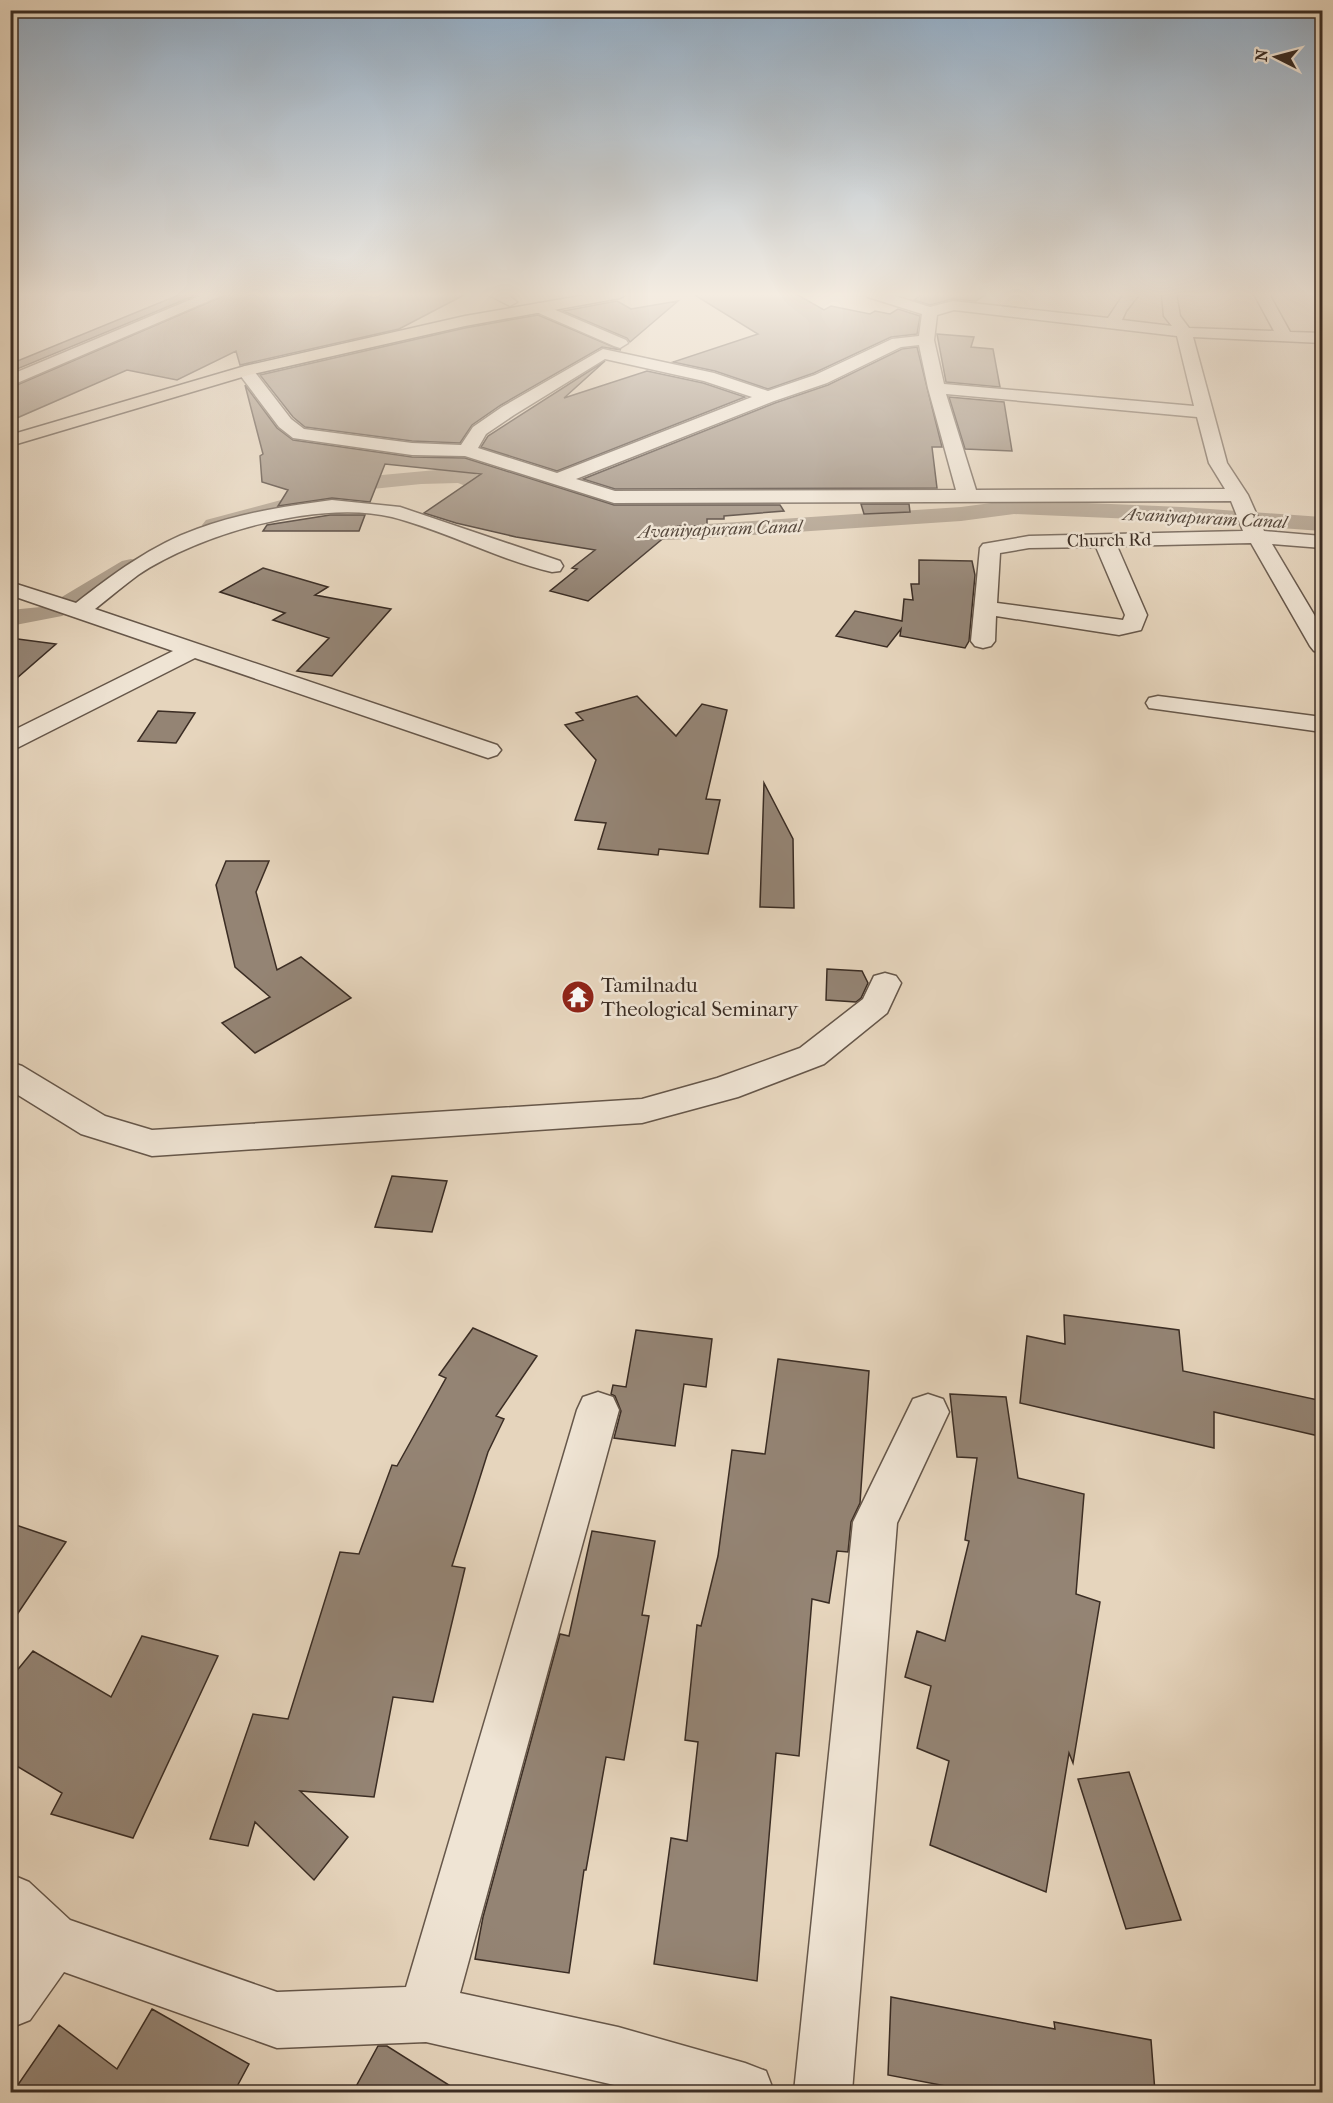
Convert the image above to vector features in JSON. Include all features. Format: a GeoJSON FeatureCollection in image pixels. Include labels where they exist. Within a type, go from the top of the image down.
{"type":"FeatureCollection","features":[{"type":"Feature","properties":{"kind":"main road"},"geometry":{"type":"LineString","coordinates":[[10,441],[174,392]]}},
{"type":"Feature","properties":{"kind":"street"},"geometry":{"type":"LineString","coordinates":[[261,392],[285,423],[299,434],[412,449],[467,451],[614,496],[1238,495]]}},
{"type":"Feature","properties":{"kind":"street"},"geometry":{"type":"LineString","coordinates":[[467,451],[479,431],[539,392]]}},
{"type":"Feature","properties":{"kind":"street"},"geometry":{"type":"LineString","coordinates":[[754,392],[768,397]]}},
{"type":"Feature","properties":{"kind":"street"},"geometry":{"type":"LineString","coordinates":[[559,479],[782,392]]}},
{"type":"Feature","properties":{"kind":"street"},"geometry":{"type":"LineString","coordinates":[[937,392],[967,495]]}},
{"type":"Feature","properties":{"kind":"street"},"geometry":{"type":"LineString","coordinates":[[982,392],[1205,412]]}},
{"type":"Feature","properties":{"kind":"street"},"geometry":{"type":"LineString","coordinates":[[1200,392],[1218,463],[1238,495],[1252,526],[1323,646]]}},
{"type":"Feature","properties":{"kind":"street"},"geometry":{"type":"LineString","coordinates":[[79,611],[132,570],[204,533],[280,513],[332,506],[393,511],[552,566]]}},
{"type":"Feature","properties":{"kind":"street","name":"Church Rd"},"geometry":{"type":"LineString","coordinates":[[983,641],[990,548],[1029,542],[1104,540],[1252,526],[1323,542]]}},
{"type":"Feature","properties":{"kind":"street"},"geometry":{"type":"LineString","coordinates":[[985,608],[1119,628],[1133,625],[1136,615],[1104,540]]}},
{"type":"Feature","properties":{"kind":"street"},"geometry":{"type":"LineString","coordinates":[[10,588],[488,750]]}},
{"type":"Feature","properties":{"kind":"street"},"geometry":{"type":"LineString","coordinates":[[10,742],[193,650]]}},
{"type":"Feature","properties":{"kind":"street"},"geometry":{"type":"LineString","coordinates":[[1158,703],[1323,725]]}},
{"type":"Feature","properties":{"kind":"street"},"geometry":{"type":"LineString","coordinates":[[10,1074],[93,1125],[152,1143],[642,1111],[726,1088],[812,1056],[876,1005],[885,983]]}},
{"type":"Feature","properties":{"kind":"street"},"geometry":{"type":"LineString","coordinates":[[426,2014],[598,1410]]}},
{"type":"Feature","properties":{"kind":"street"},"geometry":{"type":"LineString","coordinates":[[823,2092],[875,1522],[928,1412]]}},
{"type":"Feature","properties":{"kind":"street"},"geometry":{"type":"LineString","coordinates":[[10,1901],[53,1941],[277,2020],[426,2014],[618,2056],[745,2092]]}},
{"type":"Feature","properties":{"kind":"street"},"geometry":{"type":"LineString","coordinates":[[10,2001],[53,1941]]}},
{"type":"Feature","properties":{"kind":"building"},"geometry":{"type":"Polygon","coordinates":[[[10,392],[76,392],[10,421],[10,392]]]}},
{"type":"Feature","properties":{"kind":"building"},"geometry":{"type":"Polygon","coordinates":[[[247,392],[250,392],[277,428],[293,440],[412,457],[465,458],[614,505],[780,505],[784,511],[707,519],[707,526],[678,526],[588,601],[550,591],[577,569],[572,568],[595,550],[516,537],[424,513],[481,474],[385,464],[370,502],[332,498],[278,506],[288,490],[262,482],[260,456],[263,454],[247,392]]]}},
{"type":"Feature","properties":{"kind":"building"},"geometry":{"type":"Polygon","coordinates":[[[273,392],[523,392],[472,425],[460,443],[412,441],[305,427],[293,417],[273,392]]]}},
{"type":"Feature","properties":{"kind":"building"},"geometry":{"type":"Polygon","coordinates":[[[556,392],[570,392],[564,398],[582,392],[730,392],[745,397],[557,471],[481,447],[488,436],[556,392]]]}},
{"type":"Feature","properties":{"kind":"building"},"geometry":{"type":"Polygon","coordinates":[[[807,392],[928,392],[942,447],[932,447],[937,488],[615,489],[583,479],[807,392]]]}},
{"type":"Feature","properties":{"kind":"building"},"geometry":{"type":"Polygon","coordinates":[[[949,397],[1004,402],[1012,451],[965,449],[949,397]]]}},
{"type":"Feature","properties":{"kind":"building"},"geometry":{"type":"Polygon","coordinates":[[[861,504],[909,504],[910,512],[864,514],[861,504]]]}},
{"type":"Feature","properties":{"kind":"building"},"geometry":{"type":"Polygon","coordinates":[[[330,515],[365,515],[359,531],[263,531],[267,525],[330,515]]]}},
{"type":"Feature","properties":{"kind":"building"},"geometry":{"type":"Polygon","coordinates":[[[919,560],[972,561],[975,575],[969,641],[965,648],[900,636],[901,629],[887,647],[836,636],[855,611],[902,621],[904,599],[913,600],[911,584],[919,584],[919,560]]]}},
{"type":"Feature","properties":{"kind":"building"},"geometry":{"type":"Polygon","coordinates":[[[263,568],[328,587],[315,595],[391,609],[332,676],[297,671],[329,638],[273,620],[285,613],[220,592],[263,568]]]}},
{"type":"Feature","properties":{"kind":"building"},"geometry":{"type":"Polygon","coordinates":[[[10,638],[56,644],[10,684],[10,638]]]}},
{"type":"Feature","properties":{"kind":"building"},"geometry":{"type":"Polygon","coordinates":[[[637,696],[676,736],[702,704],[727,710],[706,799],[720,800],[708,854],[659,849],[658,855],[598,849],[606,823],[575,820],[596,760],[565,725],[583,720],[576,713],[637,696]]]}},
{"type":"Feature","properties":{"kind":"building"},"geometry":{"type":"Polygon","coordinates":[[[158,711],[195,713],[176,743],[138,741],[158,711]]]}},
{"type":"Feature","properties":{"kind":"building"},"geometry":{"type":"Polygon","coordinates":[[[764,783],[793,839],[794,908],[760,907],[764,783]]]}},
{"type":"Feature","properties":{"kind":"building"},"geometry":{"type":"Polygon","coordinates":[[[226,861],[269,861],[256,892],[277,970],[301,957],[351,998],[255,1053],[222,1023],[270,997],[235,967],[216,885],[226,861]]]}},
{"type":"Feature","properties":{"kind":"building"},"geometry":{"type":"Polygon","coordinates":[[[827,969],[862,971],[868,983],[861,998],[856,1002],[826,1000],[827,969]]]}},
{"type":"Feature","properties":{"kind":"building"},"geometry":{"type":"Polygon","coordinates":[[[392,1176],[447,1181],[432,1232],[375,1227],[392,1176]]]}},
{"type":"Feature","properties":{"kind":"building"},"geometry":{"type":"Polygon","coordinates":[[[1064,1315],[1179,1330],[1183,1371],[1323,1401],[1323,1437],[1214,1412],[1214,1448],[1020,1403],[1027,1336],[1065,1344],[1064,1315]]]}},
{"type":"Feature","properties":{"kind":"building"},"geometry":{"type":"Polygon","coordinates":[[[473,1328],[537,1356],[496,1416],[504,1419],[488,1452],[452,1566],[465,1568],[433,1702],[393,1697],[374,1797],[300,1791],[348,1837],[314,1880],[255,1822],[248,1846],[210,1839],[253,1714],[288,1719],[340,1552],[359,1554],[392,1465],[397,1466],[446,1378],[439,1375],[473,1328]]]}},
{"type":"Feature","properties":{"kind":"building"},"geometry":{"type":"Polygon","coordinates":[[[636,1330],[712,1339],[706,1387],[684,1384],[675,1446],[614,1438],[621,1411],[615,1396],[611,1394],[613,1385],[626,1387],[636,1330]]]}},
{"type":"Feature","properties":{"kind":"building"},"geometry":{"type":"Polygon","coordinates":[[[778,1359],[869,1371],[860,1503],[851,1522],[848,1552],[837,1551],[829,1603],[812,1599],[799,1756],[776,1753],[757,1981],[654,1964],[671,1838],[687,1841],[698,1742],[685,1740],[697,1625],[701,1626],[718,1556],[732,1450],[765,1454],[778,1359]]]}},
{"type":"Feature","properties":{"kind":"building"},"geometry":{"type":"Polygon","coordinates":[[[950,1394],[1006,1397],[1018,1478],[1084,1494],[1076,1594],[1100,1602],[1073,1763],[1069,1753],[1046,1892],[930,1845],[949,1761],[917,1748],[931,1686],[905,1677],[917,1631],[945,1641],[969,1541],[965,1540],[977,1458],[957,1457],[950,1394]]]}},
{"type":"Feature","properties":{"kind":"building"},"geometry":{"type":"Polygon","coordinates":[[[10,1523],[66,1542],[10,1625],[10,1523]]]}},
{"type":"Feature","properties":{"kind":"building"},"geometry":{"type":"Polygon","coordinates":[[[592,1531],[655,1541],[642,1615],[649,1616],[624,1760],[606,1757],[586,1870],[584,1870],[569,1973],[475,1959],[483,1917],[560,1634],[569,1636],[592,1531]]]}},
{"type":"Feature","properties":{"kind":"building"},"geometry":{"type":"Polygon","coordinates":[[[142,1636],[218,1656],[133,1838],[51,1814],[62,1793],[10,1762],[10,1679],[33,1651],[111,1697],[142,1636]]]}},
{"type":"Feature","properties":{"kind":"building"},"geometry":{"type":"Polygon","coordinates":[[[1129,1772],[1181,1920],[1126,1929],[1078,1779],[1129,1772]]]}},
{"type":"Feature","properties":{"kind":"building"},"geometry":{"type":"Polygon","coordinates":[[[891,1997],[1055,2029],[1054,2022],[1151,2040],[1155,2092],[977,2092],[888,2075],[891,1997]]]}},
{"type":"Feature","properties":{"kind":"building"},"geometry":{"type":"Polygon","coordinates":[[[152,2009],[249,2064],[234,2092],[13,2092],[59,2025],[117,2069],[152,2009]]]}},
{"type":"Feature","properties":{"kind":"building"},"geometry":{"type":"Polygon","coordinates":[[[378,2046],[387,2046],[460,2092],[353,2092],[378,2046]]]}},
{"type":"Feature","properties":{"kind":"waterway","name":"Avaniyapuram Canal"},"geometry":{"type":"LineString","coordinates":[[214,525],[371,483],[421,477],[447,475],[462,477],[518,499]]}},
{"type":"Feature","properties":{"kind":"waterway","name":"Avaniyapuram Canal"},"geometry":{"type":"LineString","coordinates":[[618,531],[633,534],[692,532],[961,514],[1014,507],[1182,514],[1322,524]]}},
{"type":"Feature","properties":{"kind":"waterway","name":"Avaniyapuram Canal"},"geometry":{"type":"LineString","coordinates":[[10,618],[53,611],[88,593],[131,566]]}},
{"type":"Feature","properties":{"kind":"place","name":"Tamilnadu Theological Seminary"},"geometry":{"type":"Point","coordinates":[578,997]}}]}
